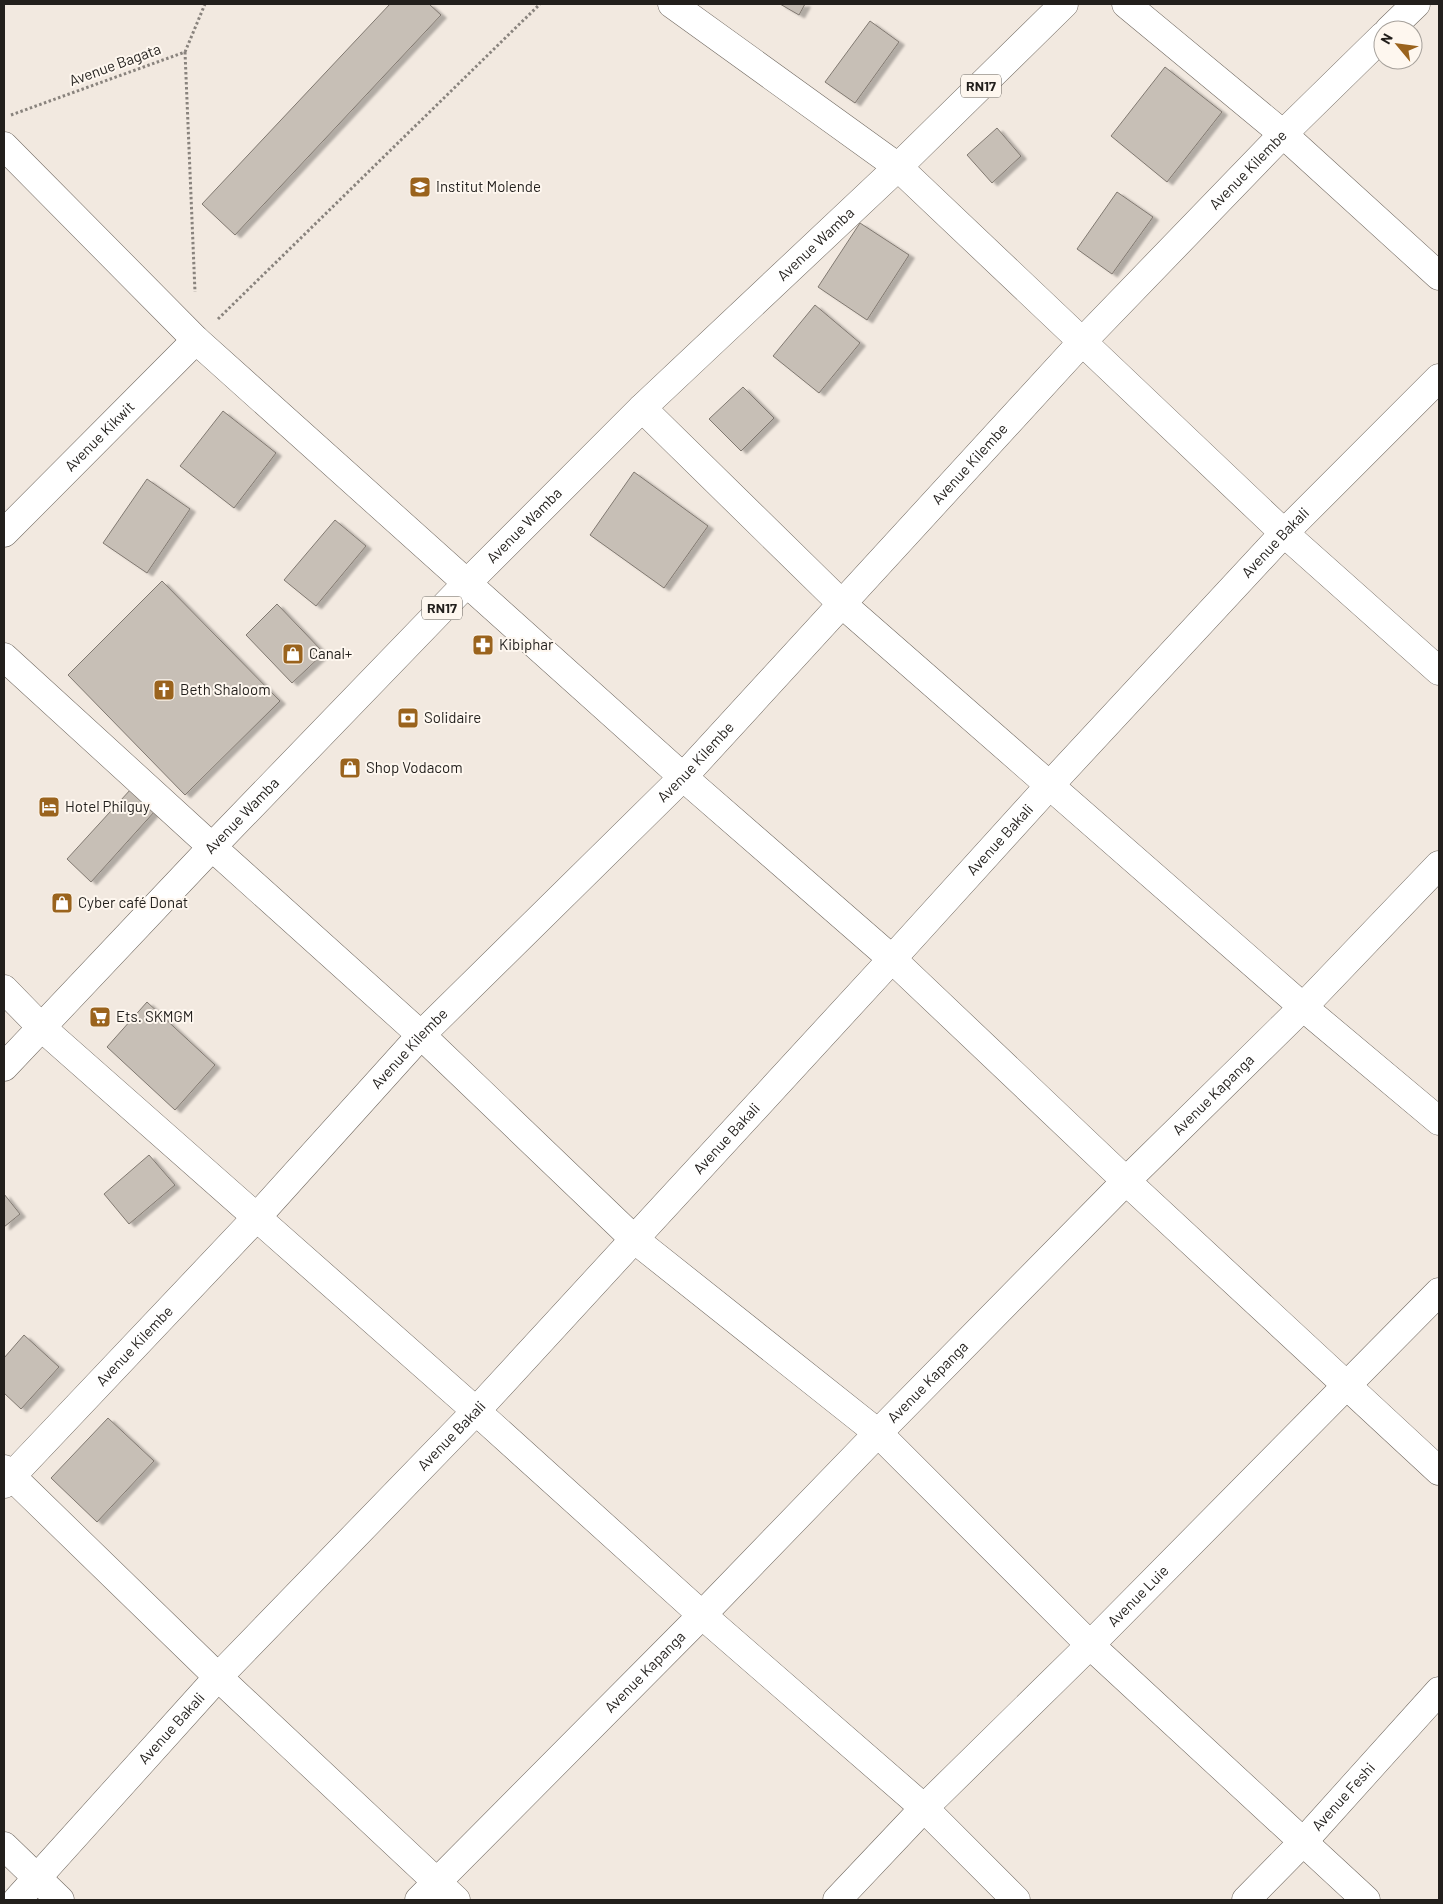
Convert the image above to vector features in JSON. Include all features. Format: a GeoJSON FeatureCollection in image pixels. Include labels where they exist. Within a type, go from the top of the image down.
{"type":"FeatureCollection","features":[{"type":"Feature","properties":{"kind":"street"},"geometry":{"type":"LineString","coordinates":[[672,4],[898,167],[1284,533],[1439,671]]}},
{"type":"Feature","properties":{"kind":"street","name":"Avenue Wamba"},"geometry":{"type":"LineString","coordinates":[[4,1067],[212,847],[468,582],[642,408],[898,167],[1064,4]]}},
{"type":"Feature","properties":{"kind":"street"},"geometry":{"type":"LineString","coordinates":[[1126,4],[1283,134],[1439,276]]}},
{"type":"Feature","properties":{"kind":"street"},"geometry":{"type":"LineString","coordinates":[[1399,20],[1416,4]]}},
{"type":"Feature","properties":{"kind":"street","name":"Avenue Kilembe"},"geometry":{"type":"LineString","coordinates":[[6,1476],[256,1218],[421,1035],[683,777],[1082,342],[1283,134],[1373,46]]}},
{"type":"Feature","properties":{"kind":"street"},"geometry":{"type":"LineString","coordinates":[[4,146],[196,340],[468,582],[683,777],[892,960],[1126,1181],[1439,1470]]}},
{"type":"Feature","properties":{"kind":"street","name":"Avenue Kikwit"},"geometry":{"type":"LineString","coordinates":[[4,532],[196,340]]}},
{"type":"Feature","properties":{"kind":"street","name":"Avenue Bakali"},"geometry":{"type":"LineString","coordinates":[[17,1900],[218,1677],[476,1411],[892,960],[1049,786],[1284,533],[1439,378]]}},
{"type":"Feature","properties":{"kind":"street"},"geometry":{"type":"LineString","coordinates":[[642,408],[841,603],[1303,1007],[1439,1121]]}},
{"type":"Feature","properties":{"kind":"street"},"geometry":{"type":"LineString","coordinates":[[4,657],[421,1035],[634,1239],[878,1433],[1090,1645],[1366,1900]]}},
{"type":"Feature","properties":{"kind":"street","name":"Avenue Kapanga"},"geometry":{"type":"LineString","coordinates":[[427,1891],[702,1615],[1126,1181],[1303,1007],[1439,865]]}},
{"type":"Feature","properties":{"kind":"street"},"geometry":{"type":"LineString","coordinates":[[4,989],[41,1027],[476,1411],[702,1615],[924,1808],[1016,1900]]}},
{"type":"Feature","properties":{"kind":"street","name":"Avenue Luie"},"geometry":{"type":"LineString","coordinates":[[837,1900],[924,1808],[1090,1645],[1439,1292]]}},
{"type":"Feature","properties":{"kind":"street"},"geometry":{"type":"LineString","coordinates":[[6,1476],[218,1677],[427,1891],[456,1900]]}},
{"type":"Feature","properties":{"kind":"street","name":"Avenue Feshi"},"geometry":{"type":"LineString","coordinates":[[1246,1900],[1303,1842],[1439,1691]]}},
{"type":"Feature","properties":{"kind":"street"},"geometry":{"type":"LineString","coordinates":[[4,1846],[60,1900]]}},
{"type":"Feature","properties":{"kind":"path","name":"Avenue Bagata"},"geometry":{"type":"LineString","coordinates":[[4,118],[185,52],[205,4]]}},
{"type":"Feature","properties":{"kind":"path"},"geometry":{"type":"LineString","coordinates":[[196,340],[540,4]]}},
{"type":"Feature","properties":{"kind":"path"},"geometry":{"type":"LineString","coordinates":[[185,52],[196,340]]}},
{"type":"Feature","properties":{"kind":"building"},"geometry":{"type":"Polygon","coordinates":[[[390,4],[429,4],[441,15],[235,235],[202,204],[390,4]]]}},
{"type":"Feature","properties":{"kind":"building"},"geometry":{"type":"Polygon","coordinates":[[[780,4],[805,4],[799,15],[780,4]]]}},
{"type":"Feature","properties":{"kind":"building"},"geometry":{"type":"Polygon","coordinates":[[[870,21],[899,42],[855,103],[825,82],[870,21]]]}},
{"type":"Feature","properties":{"kind":"building"},"geometry":{"type":"Polygon","coordinates":[[[1165,67],[1222,112],[1167,182],[1111,136],[1165,67]]]}},
{"type":"Feature","properties":{"kind":"building"},"geometry":{"type":"Polygon","coordinates":[[[997,128],[1021,156],[992,183],[967,155],[997,128]]]}},
{"type":"Feature","properties":{"kind":"building"},"geometry":{"type":"Polygon","coordinates":[[[1117,192],[1153,217],[1112,274],[1077,249],[1117,192]]]}},
{"type":"Feature","properties":{"kind":"building"},"geometry":{"type":"Polygon","coordinates":[[[860,223],[909,255],[867,320],[818,287],[860,223]]]}},
{"type":"Feature","properties":{"kind":"building"},"geometry":{"type":"Polygon","coordinates":[[[815,305],[860,343],[819,393],[773,356],[815,305]]]}},
{"type":"Feature","properties":{"kind":"building"},"geometry":{"type":"Polygon","coordinates":[[[743,387],[774,418],[741,451],[709,419],[743,387]]]}},
{"type":"Feature","properties":{"kind":"building"},"geometry":{"type":"Polygon","coordinates":[[[223,411],[276,453],[234,508],[180,466],[223,411]]]}},
{"type":"Feature","properties":{"kind":"building"},"geometry":{"type":"Polygon","coordinates":[[[634,472],[708,526],[664,588],[590,535],[634,472]]]}},
{"type":"Feature","properties":{"kind":"building"},"geometry":{"type":"Polygon","coordinates":[[[147,479],[190,509],[147,573],[103,543],[147,479]]]}},
{"type":"Feature","properties":{"kind":"building"},"geometry":{"type":"Polygon","coordinates":[[[335,520],[366,546],[316,606],[284,580],[335,520]]]}},
{"type":"Feature","properties":{"kind":"building"},"geometry":{"type":"Polygon","coordinates":[[[162,581],[280,701],[185,795],[68,675],[162,581]]]}},
{"type":"Feature","properties":{"kind":"building"},"geometry":{"type":"Polygon","coordinates":[[[277,604],[324,653],[292,683],[246,635],[277,604]]]}},
{"type":"Feature","properties":{"kind":"building"},"geometry":{"type":"Polygon","coordinates":[[[131,789],[155,811],[91,882],[67,859],[131,789]]]}},
{"type":"Feature","properties":{"kind":"building"},"geometry":{"type":"Polygon","coordinates":[[[147,1002],[215,1065],[175,1110],[107,1047],[147,1002]]]}},
{"type":"Feature","properties":{"kind":"building"},"geometry":{"type":"Polygon","coordinates":[[[149,1155],[175,1185],[129,1224],[104,1194],[149,1155]]]}},
{"type":"Feature","properties":{"kind":"building"},"geometry":{"type":"Polygon","coordinates":[[[4,1194],[20,1214],[4,1227],[4,1194]]]}},
{"type":"Feature","properties":{"kind":"building"},"geometry":{"type":"Polygon","coordinates":[[[24,1335],[59,1367],[21,1409],[4,1393],[4,1358],[24,1335]]]}},
{"type":"Feature","properties":{"kind":"building"},"geometry":{"type":"Polygon","coordinates":[[[108,1418],[154,1461],[97,1522],[51,1478],[108,1418]]]}},
{"type":"Feature","properties":{"kind":"place","name":"Institut Molende"},"geometry":{"type":"Point","coordinates":[420,187]}},
{"type":"Feature","properties":{"kind":"place","name":"Kibiphar"},"geometry":{"type":"Point","coordinates":[483,645]}},
{"type":"Feature","properties":{"kind":"place","name":"Canal+"},"geometry":{"type":"Point","coordinates":[293,654]}},
{"type":"Feature","properties":{"kind":"place","name":"Beth Shaloom"},"geometry":{"type":"Point","coordinates":[164,690]}},
{"type":"Feature","properties":{"kind":"place","name":"Solidaire"},"geometry":{"type":"Point","coordinates":[408,718]}},
{"type":"Feature","properties":{"kind":"place","name":"Shop Vodacom"},"geometry":{"type":"Point","coordinates":[350,768]}},
{"type":"Feature","properties":{"kind":"place","name":"Hotel Philguy"},"geometry":{"type":"Point","coordinates":[49,807]}},
{"type":"Feature","properties":{"kind":"place","name":"Cyber café Donat"},"geometry":{"type":"Point","coordinates":[62,903]}},
{"type":"Feature","properties":{"kind":"place","name":"Ets. SKMGM"},"geometry":{"type":"Point","coordinates":[100,1017]}}]}
